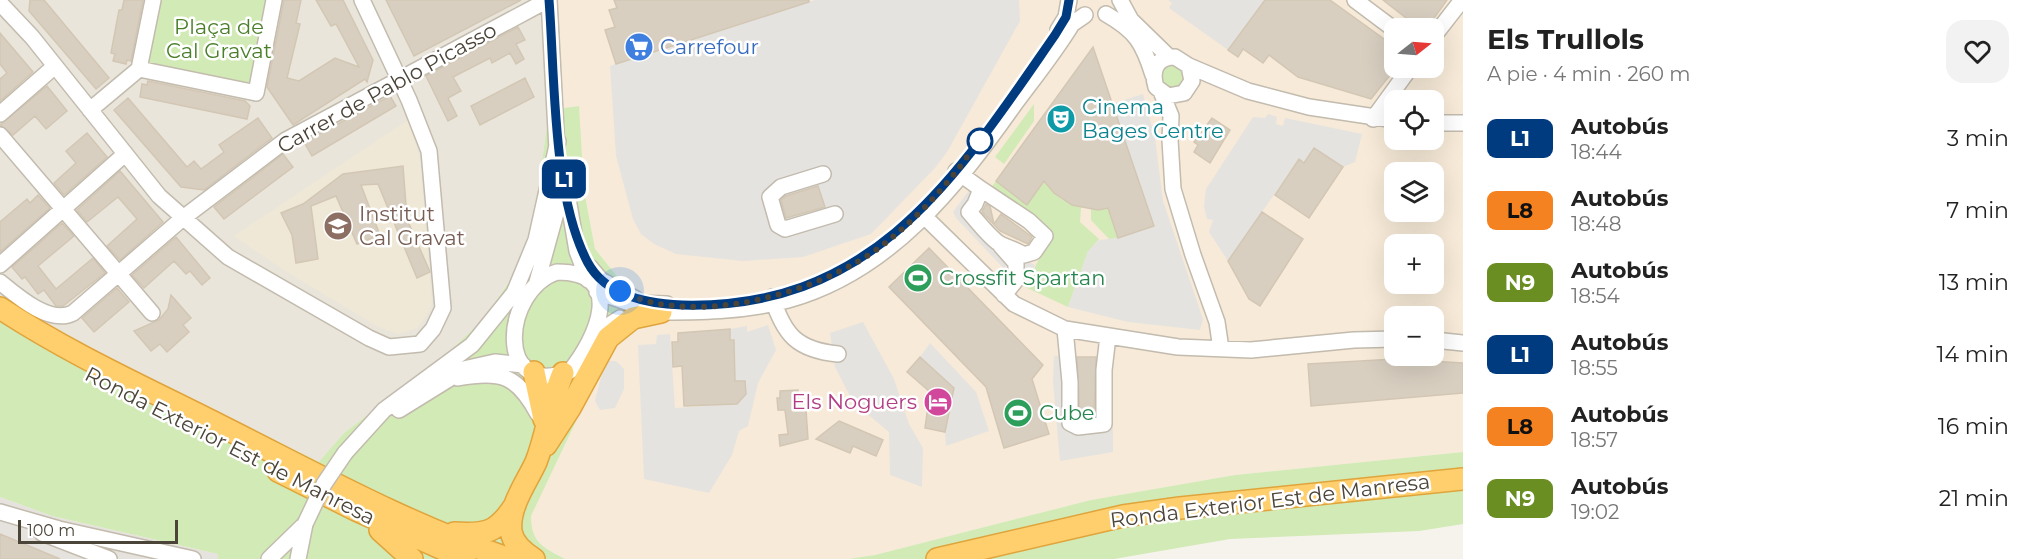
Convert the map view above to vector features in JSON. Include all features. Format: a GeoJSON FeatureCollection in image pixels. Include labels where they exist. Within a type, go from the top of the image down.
{"type":"FeatureCollection","features":[{"type":"Feature","properties":{"kind":"highway"},"geometry":{"type":"LineString","coordinates":[[0,308],[40,334],[104,368],[439,532],[462,550]]}},
{"type":"Feature","properties":{"kind":"highway"},"geometry":{"type":"LineString","coordinates":[[534,559],[522,551],[511,530],[517,502],[536,461],[570,408],[608,338],[633,318],[657,308]]}},
{"type":"Feature","properties":{"kind":"highway","name":"Ronda Exterior Est de Manresa"},"geometry":{"type":"LineString","coordinates":[[0,324],[32,345],[98,381],[356,510],[462,550],[510,559]]}},
{"type":"Feature","properties":{"kind":"highway"},"geometry":{"type":"LineString","coordinates":[[529,369],[545,427]]}},
{"type":"Feature","properties":{"kind":"highway"},"geometry":{"type":"LineString","coordinates":[[536,461],[551,400],[563,374]]}},
{"type":"Feature","properties":{"kind":"highway","name":"Ronda Exterior Est de Manresa"},"geometry":{"type":"LineString","coordinates":[[937,559],[1068,527],[1168,509],[1463,480]]}},
{"type":"Feature","properties":{"kind":"highway","name":"Ronda Exterior Est de Manresa"},"geometry":{"type":"LineString","coordinates":[[989,559],[1094,535],[1182,520],[1463,492]]}},
{"type":"Feature","properties":{"kind":"highway"},"geometry":{"type":"LineString","coordinates":[[439,532],[481,534],[493,530],[517,502]]}},
{"type":"Feature","properties":{"kind":"highway"},"geometry":{"type":"LineString","coordinates":[[356,510],[400,546],[412,559]]}},
{"type":"Feature","properties":{"kind":"street"},"geometry":{"type":"LineString","coordinates":[[4,0],[0,3],[32,37],[159,196],[228,257],[363,335],[389,346],[420,344],[427,337],[443,308],[429,151],[399,78],[362,0]]}},
{"type":"Feature","properties":{"kind":"street"},"geometry":{"type":"LineString","coordinates":[[90,110],[139,69],[153,0]]}},
{"type":"Feature","properties":{"kind":"street"},"geometry":{"type":"LineString","coordinates":[[139,69],[256,93],[274,0]]}},
{"type":"Feature","properties":{"kind":"street"},"geometry":{"type":"LineString","coordinates":[[363,434],[449,379],[459,370],[472,365],[495,362],[551,376],[563,374],[576,364],[595,334],[601,314],[574,235],[558,141],[548,0]]}},
{"type":"Feature","properties":{"kind":"street","name":"Carrer de Pablo Picasso"},"geometry":{"type":"LineString","coordinates":[[0,282],[53,316],[66,316],[183,218],[286,140],[548,0]]}},
{"type":"Feature","properties":{"kind":"street"},"geometry":{"type":"LineString","coordinates":[[1070,0],[1076,9],[1086,15]]}},
{"type":"Feature","properties":{"kind":"street"},"geometry":{"type":"LineString","coordinates":[[773,300],[824,278],[868,255],[918,213],[959,173],[1066,17],[1070,0]]}},
{"type":"Feature","properties":{"kind":"street"},"geometry":{"type":"LineString","coordinates":[[1106,14],[1120,0],[1131,20],[1169,57],[1182,59],[1189,66],[1248,91],[1384,120]]}},
{"type":"Feature","properties":{"kind":"street"},"geometry":{"type":"LineString","coordinates":[[1355,0],[1384,22]]}},
{"type":"Feature","properties":{"kind":"street"},"geometry":{"type":"LineString","coordinates":[[1444,23],[1462,0]]}},
{"type":"Feature","properties":{"kind":"street"},"geometry":{"type":"LineString","coordinates":[[537,282],[557,272],[570,272],[629,303],[657,308],[732,311],[813,291],[865,266],[925,218],[1072,24],[1086,15],[1106,14],[1137,35],[1147,55],[1156,87],[1162,94],[1171,116],[1171,164],[1176,198],[1193,255],[1214,310],[1221,349]]}},
{"type":"Feature","properties":{"kind":"street"},"geometry":{"type":"LineString","coordinates":[[1153,75],[1156,66],[1169,57]]}},
{"type":"Feature","properties":{"kind":"street"},"geometry":{"type":"LineString","coordinates":[[0,114],[55,66]]}},
{"type":"Feature","properties":{"kind":"street"},"geometry":{"type":"LineString","coordinates":[[1162,94],[1174,97],[1184,93],[1192,81],[1189,66]]}},
{"type":"Feature","properties":{"kind":"street"},"geometry":{"type":"LineString","coordinates":[[1373,119],[1403,78]]}},
{"type":"Feature","properties":{"kind":"street"},"geometry":{"type":"LineString","coordinates":[[1444,123],[1463,123]]}},
{"type":"Feature","properties":{"kind":"street"},"geometry":{"type":"LineString","coordinates":[[0,135],[152,313]]}},
{"type":"Feature","properties":{"kind":"street"},"geometry":{"type":"LineString","coordinates":[[529,369],[516,357],[512,337],[521,310],[537,282],[556,213],[558,141]]}},
{"type":"Feature","properties":{"kind":"street"},"geometry":{"type":"LineString","coordinates":[[472,345],[501,312],[524,274],[536,240],[558,141]]}},
{"type":"Feature","properties":{"kind":"street"},"geometry":{"type":"LineString","coordinates":[[0,265],[125,154]]}},
{"type":"Feature","properties":{"kind":"street"},"geometry":{"type":"LineString","coordinates":[[959,173],[1029,221],[1045,236],[1034,252],[1024,255],[1012,247],[999,243]]}},
{"type":"Feature","properties":{"kind":"street"},"geometry":{"type":"LineString","coordinates":[[823,174],[782,187],[770,197],[778,225],[785,229],[836,213]]}},
{"type":"Feature","properties":{"kind":"street"},"geometry":{"type":"LineString","coordinates":[[981,189],[969,212],[1016,263],[1016,280],[1004,295]]}},
{"type":"Feature","properties":{"kind":"street"},"geometry":{"type":"LineString","coordinates":[[925,218],[1014,304],[1065,328],[1178,347],[1221,349],[1251,350],[1384,339]]}},
{"type":"Feature","properties":{"kind":"street"},"geometry":{"type":"LineString","coordinates":[[574,235],[587,262],[602,280],[657,308]]}},
{"type":"Feature","properties":{"kind":"street"},"geometry":{"type":"LineString","coordinates":[[773,300],[779,320],[797,341],[813,350],[838,354]]}},
{"type":"Feature","properties":{"kind":"street"},"geometry":{"type":"LineString","coordinates":[[595,334],[618,318],[657,308]]}},
{"type":"Feature","properties":{"kind":"street"},"geometry":{"type":"LineString","coordinates":[[298,559],[305,524],[324,484],[345,453],[384,410],[521,310]]}},
{"type":"Feature","properties":{"kind":"street"},"geometry":{"type":"LineString","coordinates":[[1065,328],[1070,382],[1070,423],[1078,427],[1104,424],[1104,370],[1108,336]]}},
{"type":"Feature","properties":{"kind":"street"},"geometry":{"type":"LineString","coordinates":[[1444,341],[1463,343]]}},
{"type":"Feature","properties":{"kind":"street"},"geometry":{"type":"LineString","coordinates":[[449,379],[488,374],[516,382],[526,391],[545,427]]}},
{"type":"Feature","properties":{"kind":"street"},"geometry":{"type":"LineString","coordinates":[[0,514],[109,559]]}},
{"type":"Feature","properties":{"kind":"street"},"geometry":{"type":"LineString","coordinates":[[0,514],[193,559]]}},
{"type":"Feature","properties":{"kind":"street"},"geometry":{"type":"LineString","coordinates":[[269,559],[305,524]]}},
{"type":"Feature","properties":{"kind":"shaded area"},"geometry":{"type":"Polygon","coordinates":[[[0,0],[539,0],[549,110],[533,228],[513,275],[482,321],[443,357],[344,433],[319,463],[132,371],[0,298],[0,0]]]}},
{"type":"Feature","properties":{"kind":"shaded area"},"geometry":{"type":"Polygon","coordinates":[[[539,0],[1463,0],[1463,452],[1235,475],[1091,500],[875,555],[848,559],[565,559],[542,546],[531,533],[531,516],[599,373],[616,275],[595,249],[584,190],[578,106],[549,110],[539,0]]]}},
{"type":"Feature","properties":{"kind":"shaded area"},"geometry":{"type":"Polygon","coordinates":[[[815,0],[1019,0],[1020,21],[947,152],[935,168],[871,234],[803,257],[743,261],[676,254],[654,244],[641,234],[633,219],[616,156],[610,66],[815,0]]]}},
{"type":"Feature","properties":{"kind":"shaded area"},"geometry":{"type":"Polygon","coordinates":[[[1168,0],[1265,0],[1228,50],[1169,8],[1172,3],[1168,0]]]}},
{"type":"Feature","properties":{"kind":"shaded area"},"geometry":{"type":"Polygon","coordinates":[[[1143,94],[1155,138],[1163,201],[1203,319],[1200,330],[1128,322],[1068,307],[1088,251],[1099,240],[1118,238],[1154,226],[1112,104],[1143,94]]]}},
{"type":"Feature","properties":{"kind":"shaded area"},"geometry":{"type":"Polygon","coordinates":[[[1268,114],[1277,117],[1276,124],[1283,126],[1285,118],[1362,134],[1355,162],[1343,167],[1314,148],[1304,163],[1298,160],[1228,261],[1209,232],[1213,220],[1207,219],[1204,206],[1206,189],[1253,117],[1265,118],[1268,114]]]}},
{"type":"Feature","properties":{"kind":"shaded area","name":"Institut Cal Gravat"},"geometry":{"type":"Polygon","coordinates":[[[408,120],[420,159],[432,302],[429,311],[417,328],[398,334],[377,326],[290,274],[234,236],[408,120]]]}},
{"type":"Feature","properties":{"kind":"shaded area"},"geometry":{"type":"Polygon","coordinates":[[[970,189],[982,199],[971,212],[1013,255],[1035,265],[1025,287],[1009,274],[956,218],[953,212],[970,189]]]}},
{"type":"Feature","properties":{"kind":"shaded area"},"geometry":{"type":"Polygon","coordinates":[[[863,322],[894,379],[909,424],[923,448],[922,487],[890,475],[889,432],[853,402],[835,367],[830,333],[863,322]]]}},
{"type":"Feature","properties":{"kind":"shaded area"},"geometry":{"type":"Polygon","coordinates":[[[768,325],[776,350],[758,383],[748,426],[739,431],[732,455],[709,493],[644,479],[638,345],[656,344],[657,335],[670,334],[675,408],[737,404],[746,394],[745,382],[735,381],[734,340],[730,340],[730,329],[747,326],[747,332],[768,325]]]}},
{"type":"Feature","properties":{"kind":"shaded area"},"geometry":{"type":"Polygon","coordinates":[[[930,343],[976,392],[989,431],[946,446],[945,432],[954,388],[920,357],[930,343]]]}},
{"type":"Feature","properties":{"kind":"shaded area"},"geometry":{"type":"Polygon","coordinates":[[[1054,356],[1073,357],[1073,421],[1113,421],[1113,452],[1060,461],[1053,382],[1054,356]]]}},
{"type":"Feature","properties":{"kind":"shaded area"},"geometry":{"type":"Polygon","coordinates":[[[609,361],[616,361],[624,369],[624,389],[615,408],[600,410],[595,401],[603,369],[609,361]]]}},
{"type":"Feature","properties":{"kind":"shaded area"},"geometry":{"type":"Polygon","coordinates":[[[0,497],[52,516],[218,554],[218,559],[0,559],[0,497]]]}},
{"type":"Feature","properties":{"kind":"green space","name":"Plaça de Cal Gravat"},"geometry":{"type":"Polygon","coordinates":[[[157,0],[270,0],[252,86],[144,64],[157,0]]]}},
{"type":"Feature","properties":{"kind":"green space"},"geometry":{"type":"Polygon","coordinates":[[[1173,63],[1182,67],[1186,76],[1182,85],[1173,89],[1164,85],[1160,76],[1164,67],[1173,63]]]}},
{"type":"Feature","properties":{"kind":"green space"},"geometry":{"type":"Polygon","coordinates":[[[1034,104],[1034,121],[1004,164],[995,157],[1034,104]]]}},
{"type":"Feature","properties":{"kind":"green space"},"geometry":{"type":"Polygon","coordinates":[[[579,106],[584,190],[595,249],[616,275],[633,286],[615,347],[599,373],[531,516],[536,538],[550,551],[565,559],[218,559],[218,554],[52,516],[0,497],[0,298],[132,371],[319,462],[344,433],[443,357],[482,321],[513,276],[533,228],[549,110],[579,106]]]}},
{"type":"Feature","properties":{"kind":"green space"},"geometry":{"type":"Polygon","coordinates":[[[1044,180],[1061,199],[1081,207],[1080,222],[1099,239],[1088,252],[1068,307],[1025,287],[1052,233],[991,188],[996,181],[1027,205],[1044,180]]]}},
{"type":"Feature","properties":{"kind":"green space"},"geometry":{"type":"Polygon","coordinates":[[[1108,208],[1118,238],[1109,239],[1091,220],[1091,209],[1108,208]]]}},
{"type":"Feature","properties":{"kind":"green space"},"geometry":{"type":"Polygon","coordinates":[[[1463,452],[1463,524],[1419,531],[1230,539],[1114,559],[848,559],[875,555],[1091,500],[1235,475],[1463,452]]]}},
{"type":"Feature","properties":{"kind":"building"},"geometry":{"type":"Polygon","coordinates":[[[30,0],[44,0],[109,78],[96,89],[29,11],[30,0]]]}},
{"type":"Feature","properties":{"kind":"building"},"geometry":{"type":"Polygon","coordinates":[[[124,0],[143,0],[131,61],[127,60],[126,64],[113,61],[115,54],[111,53],[119,10],[122,10],[124,0]]]}},
{"type":"Feature","properties":{"kind":"building"},"geometry":{"type":"Polygon","coordinates":[[[284,0],[301,0],[296,23],[300,24],[287,78],[299,81],[335,58],[359,67],[336,24],[331,26],[316,0],[343,0],[373,60],[367,82],[365,79],[293,125],[267,87],[284,0]]]}},
{"type":"Feature","properties":{"kind":"building"},"geometry":{"type":"Polygon","coordinates":[[[386,0],[521,0],[414,56],[386,0]]]}},
{"type":"Feature","properties":{"kind":"building","name":"Carrefour"},"geometry":{"type":"Polygon","coordinates":[[[614,0],[809,0],[809,2],[616,64],[605,30],[615,27],[609,10],[617,8],[614,0]]]}},
{"type":"Feature","properties":{"kind":"building"},"geometry":{"type":"Polygon","coordinates":[[[1265,0],[1330,0],[1384,39],[1384,78],[1388,78],[1371,99],[1298,77],[1269,55],[1263,63],[1243,49],[1238,57],[1228,50],[1265,0]]]}},
{"type":"Feature","properties":{"kind":"building"},"geometry":{"type":"Polygon","coordinates":[[[1383,0],[1447,0],[1434,18],[1406,18],[1383,0]]]}},
{"type":"Feature","properties":{"kind":"building"},"geometry":{"type":"Polygon","coordinates":[[[518,27],[525,40],[516,44],[524,59],[516,64],[510,53],[492,63],[490,58],[453,77],[461,91],[448,98],[457,116],[448,121],[426,76],[518,27]]]}},
{"type":"Feature","properties":{"kind":"building"},"geometry":{"type":"Polygon","coordinates":[[[0,33],[33,72],[0,101],[0,79],[7,73],[0,64],[0,33]]]}},
{"type":"Feature","properties":{"kind":"building"},"geometry":{"type":"Polygon","coordinates":[[[1093,47],[1154,226],[1118,238],[1108,208],[1098,210],[1072,205],[1054,193],[1044,181],[1027,205],[996,181],[1093,47]]]}},
{"type":"Feature","properties":{"kind":"building"},"geometry":{"type":"Polygon","coordinates":[[[525,78],[534,97],[480,125],[471,106],[525,78]]]}},
{"type":"Feature","properties":{"kind":"building"},"geometry":{"type":"Polygon","coordinates":[[[148,81],[245,101],[250,106],[247,119],[140,97],[142,84],[147,85],[148,81]]]}},
{"type":"Feature","properties":{"kind":"building"},"geometry":{"type":"Polygon","coordinates":[[[47,86],[67,111],[46,129],[35,116],[13,135],[0,125],[47,86]]]}},
{"type":"Feature","properties":{"kind":"building"},"geometry":{"type":"Polygon","coordinates":[[[390,96],[396,106],[312,156],[304,142],[390,96]]]}},
{"type":"Feature","properties":{"kind":"building"},"geometry":{"type":"Polygon","coordinates":[[[128,98],[187,167],[194,161],[201,169],[224,152],[219,145],[258,118],[272,138],[204,190],[181,187],[114,110],[128,98]]]}},
{"type":"Feature","properties":{"kind":"building"},"geometry":{"type":"Polygon","coordinates":[[[1212,118],[1230,130],[1210,163],[1194,152],[1198,145],[1194,142],[1212,118]]]}},
{"type":"Feature","properties":{"kind":"building"},"geometry":{"type":"Polygon","coordinates":[[[87,133],[107,157],[64,195],[54,183],[76,163],[66,151],[87,133]]]}},
{"type":"Feature","properties":{"kind":"building"},"geometry":{"type":"Polygon","coordinates":[[[1314,148],[1343,167],[1309,218],[1275,195],[1299,159],[1304,163],[1314,148]]]}},
{"type":"Feature","properties":{"kind":"building"},"geometry":{"type":"Polygon","coordinates":[[[283,154],[293,167],[224,219],[214,207],[283,154]]]}},
{"type":"Feature","properties":{"kind":"building"},"geometry":{"type":"Polygon","coordinates":[[[403,166],[407,219],[430,272],[417,278],[378,184],[361,185],[380,235],[357,244],[336,196],[311,206],[318,259],[296,263],[292,235],[281,213],[303,204],[343,174],[403,166]]]}},
{"type":"Feature","properties":{"kind":"building"},"geometry":{"type":"Polygon","coordinates":[[[120,171],[163,222],[120,260],[107,246],[137,219],[118,197],[87,222],[77,210],[120,171]]]}},
{"type":"Feature","properties":{"kind":"building"},"geometry":{"type":"Polygon","coordinates":[[[818,186],[825,207],[786,218],[781,200],[786,196],[818,186]]]}},
{"type":"Feature","properties":{"kind":"building"},"geometry":{"type":"Polygon","coordinates":[[[38,195],[50,208],[0,252],[0,222],[27,199],[30,203],[38,195]]]}},
{"type":"Feature","properties":{"kind":"building"},"geometry":{"type":"Polygon","coordinates":[[[986,204],[990,206],[994,224],[1001,214],[1032,237],[1028,244],[1000,231],[982,212],[986,204]]]}},
{"type":"Feature","properties":{"kind":"building"},"geometry":{"type":"Polygon","coordinates":[[[1262,212],[1303,239],[1260,306],[1249,299],[1228,261],[1262,212]]]}},
{"type":"Feature","properties":{"kind":"building"},"geometry":{"type":"Polygon","coordinates":[[[62,223],[74,236],[38,266],[56,289],[93,258],[105,273],[63,306],[56,306],[44,290],[38,294],[25,277],[22,279],[12,267],[62,223]]]}},
{"type":"Feature","properties":{"kind":"building"},"geometry":{"type":"Polygon","coordinates":[[[176,237],[210,278],[202,285],[190,271],[186,274],[174,261],[144,288],[132,275],[176,237]]]}},
{"type":"Feature","properties":{"kind":"building"},"geometry":{"type":"Polygon","coordinates":[[[929,248],[1043,365],[1032,379],[1049,434],[1004,448],[986,387],[889,287],[929,248]]]}},
{"type":"Feature","properties":{"kind":"building"},"geometry":{"type":"Polygon","coordinates":[[[117,288],[129,302],[94,332],[82,318],[117,288]]]}},
{"type":"Feature","properties":{"kind":"building"},"geometry":{"type":"Polygon","coordinates":[[[171,295],[191,318],[183,325],[189,332],[167,352],[160,344],[151,351],[134,331],[159,320],[168,309],[171,295]]]}},
{"type":"Feature","properties":{"kind":"building"},"geometry":{"type":"Polygon","coordinates":[[[730,329],[730,340],[734,340],[735,381],[745,381],[746,394],[737,404],[684,406],[682,366],[673,367],[672,342],[678,342],[678,333],[730,329]]]}},
{"type":"Feature","properties":{"kind":"building"},"geometry":{"type":"Polygon","coordinates":[[[920,357],[954,388],[945,432],[925,428],[930,392],[907,372],[920,357]]]}},
{"type":"Feature","properties":{"kind":"building"},"geometry":{"type":"Polygon","coordinates":[[[1077,357],[1096,357],[1094,415],[1080,417],[1077,357]]]}},
{"type":"Feature","properties":{"kind":"building"},"geometry":{"type":"Polygon","coordinates":[[[1384,360],[1384,366],[1444,366],[1444,362],[1463,363],[1463,393],[1311,406],[1308,364],[1384,360]]]}},
{"type":"Feature","properties":{"kind":"building"},"geometry":{"type":"Polygon","coordinates":[[[798,390],[798,411],[806,410],[808,439],[780,446],[779,435],[788,434],[785,410],[778,410],[777,398],[780,398],[780,391],[798,390]]]}},
{"type":"Feature","properties":{"kind":"building"},"geometry":{"type":"Polygon","coordinates":[[[839,421],[883,440],[876,456],[853,446],[850,453],[816,439],[839,421]]]}},
{"type":"Feature","properties":{"kind":"building"},"geometry":{"type":"Polygon","coordinates":[[[0,534],[60,559],[0,559],[0,534]]]}},
{"type":"Feature","properties":{"kind":"bus line","name":"L1"},"geometry":{"type":"LineString","coordinates":[[549,0],[558,141],[574,235],[587,262],[602,280],[634,298],[654,304],[703,305],[742,302],[795,290],[855,262],[884,244],[930,201],[968,157],[1055,35],[1066,17],[1069,0]]}},
{"type":"Feature","properties":{"kind":"place","name":"Carrefour"},"geometry":{"type":"Point","coordinates":[639,47]}},
{"type":"Feature","properties":{"kind":"place","name":"Cinema Bages Centre"},"geometry":{"type":"Point","coordinates":[1061,119]}},
{"type":"Feature","properties":{"kind":"place","name":"Institut Cal Gravat"},"geometry":{"type":"Point","coordinates":[338,226]}},
{"type":"Feature","properties":{"kind":"place","name":"Crossfit Spartan"},"geometry":{"type":"Point","coordinates":[918,278]}},
{"type":"Feature","properties":{"kind":"place","name":"Els Noguers"},"geometry":{"type":"Point","coordinates":[938,402]}},
{"type":"Feature","properties":{"kind":"place","name":"Cube"},"geometry":{"type":"Point","coordinates":[1018,413]}},
{"type":"Feature","properties":{"kind":"route"},"geometry":{"type":"LineString","coordinates":[[620,291],[654,304],[703,305],[772,297],[824,278],[884,244],[941,189],[980,141]]}}]}
